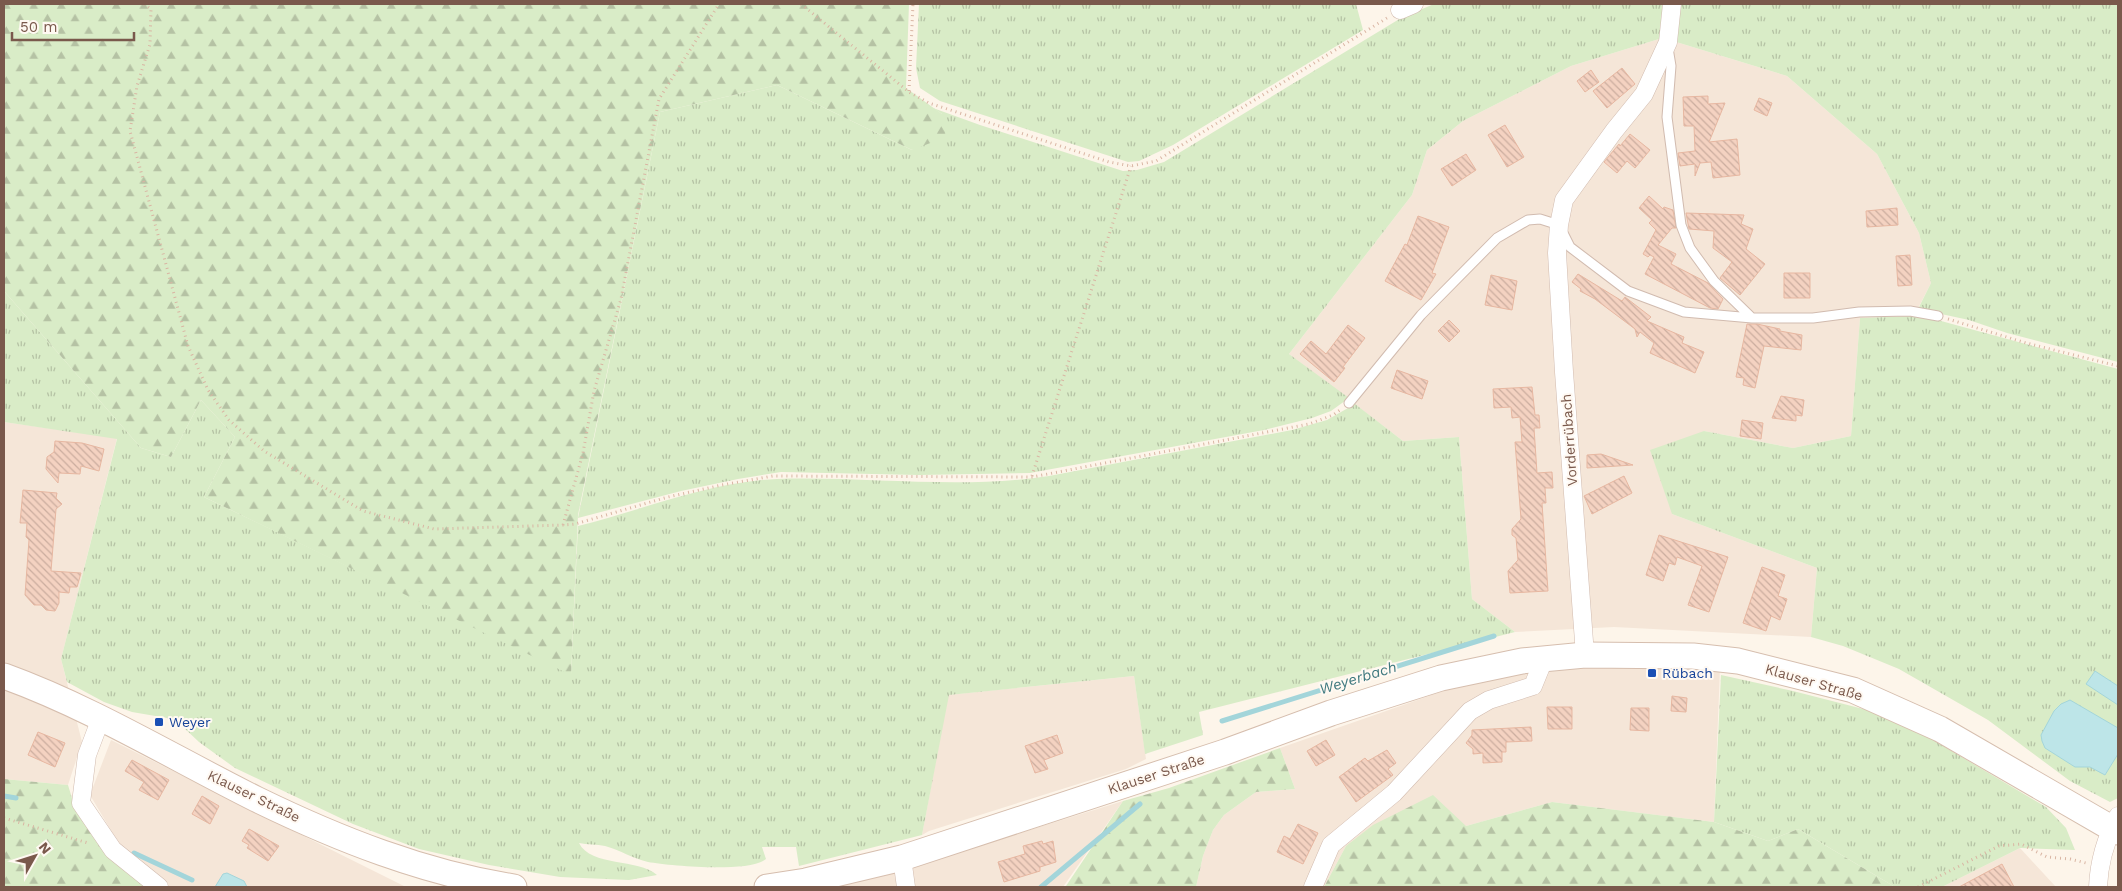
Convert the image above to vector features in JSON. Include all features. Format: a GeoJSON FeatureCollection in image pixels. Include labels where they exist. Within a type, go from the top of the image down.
{"type":"FeatureCollection","features":[{"type":"Feature","properties":{"kind":"main road","name":"Klauser Straße"},"geometry":{"type":"LineString","coordinates":[[767,887],[806,881],[902,858],[1225,752],[1331,713],[1440,678],[1522,661],[1585,655],[1693,656],[1738,662],[1852,690],[1940,729],[2116,825]]}},
{"type":"Feature","properties":{"kind":"main road","name":"Klauser Straße"},"geometry":{"type":"LineString","coordinates":[[4,676],[36,687],[101,718],[256,799],[329,832],[415,865],[475,881],[514,887]]}},
{"type":"Feature","properties":{"kind":"street","name":"Vorderrübach"},"geometry":{"type":"LineString","coordinates":[[1585,655],[1564,372],[1557,252],[1559,225],[1564,200],[1614,131],[1644,94],[1668,42],[1672,4]]}},
{"type":"Feature","properties":{"kind":"street"},"geometry":{"type":"LineString","coordinates":[[1314,887],[1331,845],[1394,793],[1470,711],[1489,700],[1533,686],[1544,659]]}},
{"type":"Feature","properties":{"kind":"street"},"geometry":{"type":"LineString","coordinates":[[101,718],[87,755],[81,803],[113,850],[159,887]]}},
{"type":"Feature","properties":{"kind":"street","name":"Klauser Straße"},"geometry":{"type":"LineString","coordinates":[[2098,887],[2099,867],[2116,825]]}},
{"type":"Feature","properties":{"kind":"street"},"geometry":{"type":"LineString","coordinates":[[902,858],[906,887]]}},
{"type":"Feature","properties":{"kind":"lane","name":"Vorderrübach"},"geometry":{"type":"LineString","coordinates":[[1668,42],[1671,66],[1668,117],[1681,225],[1690,248],[1710,274],[1752,318]]}},
{"type":"Feature","properties":{"kind":"lane"},"geometry":{"type":"LineString","coordinates":[[1349,403],[1421,315],[1497,238],[1528,220],[1540,219],[1559,225],[1570,247],[1628,291],[1684,312],[1752,318],[1813,318],[1859,312],[1910,310],[1938,316]]}},
{"type":"Feature","properties":{"kind":"path"},"geometry":{"type":"LineString","coordinates":[[144,4],[151,9],[150,44],[137,86],[130,131],[188,346],[208,390],[229,420],[264,451],[363,511],[434,529],[563,525],[576,524],[668,497],[773,476],[1032,477],[1309,424],[1333,415],[1349,403]]}},
{"type":"Feature","properties":{"kind":"path"},"geometry":{"type":"LineString","coordinates":[[563,525],[583,453],[594,391],[621,299],[659,99],[719,4]]}},
{"type":"Feature","properties":{"kind":"path"},"geometry":{"type":"LineString","coordinates":[[800,4],[909,92],[929,103],[1109,162],[1132,166],[1156,161],[1407,7]]}},
{"type":"Feature","properties":{"kind":"path"},"geometry":{"type":"LineString","coordinates":[[909,92],[913,4]]}},
{"type":"Feature","properties":{"kind":"path"},"geometry":{"type":"LineString","coordinates":[[1032,477],[1132,166]]}},
{"type":"Feature","properties":{"kind":"path"},"geometry":{"type":"LineString","coordinates":[[1938,316],[2026,343],[2118,366]]}},
{"type":"Feature","properties":{"kind":"path"},"geometry":{"type":"LineString","coordinates":[[4,818],[113,850]]}},
{"type":"Feature","properties":{"kind":"path"},"geometry":{"type":"LineString","coordinates":[[1918,887],[1999,846],[2021,844],[2046,857],[2070,859],[2099,867]]}},
{"type":"Feature","properties":{"kind":"shaded area"},"geometry":{"type":"Polygon","coordinates":[[[1659,39],[1673,41],[1787,76],[1877,154],[1919,233],[1931,283],[1914,316],[1860,318],[1851,436],[1793,448],[1704,431],[1672,514],[1817,568],[1811,637],[1614,627],[1515,632],[1472,599],[1459,437],[1403,441],[1289,354],[1412,195],[1427,150],[1463,121],[1571,66],[1659,39]]]}},
{"type":"Feature","properties":{"kind":"shaded area"},"geometry":{"type":"Polygon","coordinates":[[[4,422],[117,438],[61,659],[82,742],[68,785],[4,779],[4,422]]]}},
{"type":"Feature","properties":{"kind":"shaded area"},"geometry":{"type":"Polygon","coordinates":[[[1566,667],[1720,668],[1714,822],[1552,802],[1466,826],[1346,846],[1324,887],[1196,887],[1203,856],[1213,830],[1224,815],[1256,792],[1295,789],[1280,748],[1449,689],[1518,672],[1566,667]]]}},
{"type":"Feature","properties":{"kind":"shaded area"},"geometry":{"type":"Polygon","coordinates":[[[1134,676],[1146,759],[1126,769],[929,831],[922,835],[948,695],[1134,676]]]}},
{"type":"Feature","properties":{"kind":"shaded area"},"geometry":{"type":"Polygon","coordinates":[[[111,740],[406,887],[168,887],[119,844],[90,795],[111,740]]]}},
{"type":"Feature","properties":{"kind":"shaded area"},"geometry":{"type":"Polygon","coordinates":[[[1123,801],[1063,887],[825,887],[885,875],[1123,801]]]}},
{"type":"Feature","properties":{"kind":"shaded area"},"geometry":{"type":"Polygon","coordinates":[[[2020,848],[2056,887],[1942,887],[2020,848]]]}},
{"type":"Feature","properties":{"kind":"green space"},"geometry":{"type":"Polygon","coordinates":[[[4,4],[909,4],[906,88],[942,114],[946,137],[912,150],[777,85],[660,112],[578,515],[571,675],[204,497],[235,437],[201,400],[171,457],[141,448],[4,291],[4,4]]]}},
{"type":"Feature","properties":{"kind":"green space"},"geometry":{"type":"Polygon","coordinates":[[[919,4],[1356,4],[1363,30],[1173,145],[1139,161],[1128,162],[940,101],[920,88],[916,68],[919,4]]]}},
{"type":"Feature","properties":{"kind":"green space"},"geometry":{"type":"Polygon","coordinates":[[[1434,4],[1663,4],[1659,39],[1571,66],[1463,121],[1427,150],[1412,195],[1289,354],[1349,398],[1331,411],[1312,418],[1264,430],[1030,473],[919,475],[781,472],[681,491],[578,518],[660,112],[777,85],[912,150],[942,114],[933,108],[1123,171],[1137,170],[1164,162],[1401,18],[1434,4]]]}},
{"type":"Feature","properties":{"kind":"green space"},"geometry":{"type":"Polygon","coordinates":[[[1676,4],[2118,4],[2118,362],[2007,333],[1969,320],[1918,309],[1931,283],[1919,233],[1877,154],[1787,76],[1673,41],[1676,4]]]}},
{"type":"Feature","properties":{"kind":"green space"},"geometry":{"type":"Polygon","coordinates":[[[4,291],[141,448],[171,457],[201,400],[235,437],[204,497],[571,674],[578,526],[701,491],[752,481],[811,479],[981,482],[1049,476],[1292,430],[1327,420],[1355,404],[1403,441],[1459,437],[1472,599],[1515,632],[1199,712],[1203,735],[1145,754],[1134,676],[949,695],[922,835],[799,866],[796,847],[762,847],[766,859],[757,863],[744,866],[709,867],[648,862],[605,846],[579,843],[585,851],[594,856],[638,866],[657,875],[629,880],[560,877],[489,865],[419,849],[353,824],[235,768],[199,742],[181,725],[167,718],[132,712],[104,702],[67,682],[61,659],[117,439],[4,422],[4,291]]]}},
{"type":"Feature","properties":{"kind":"green space"},"geometry":{"type":"Polygon","coordinates":[[[1914,316],[1930,318],[2118,369],[2118,798],[2110,802],[2070,781],[1988,720],[1899,669],[1843,646],[1811,637],[1817,568],[1672,514],[1650,450],[1704,431],[1793,448],[1851,436],[1860,318],[1914,316]]]}},
{"type":"Feature","properties":{"kind":"green space"},"geometry":{"type":"Polygon","coordinates":[[[1721,675],[1875,712],[1933,740],[2046,807],[2066,828],[2075,850],[2020,848],[1942,887],[1895,887],[1798,829],[1768,841],[1714,822],[1721,675]]]}},
{"type":"Feature","properties":{"kind":"green space"},"geometry":{"type":"Polygon","coordinates":[[[1280,748],[1295,789],[1256,792],[1224,815],[1213,830],[1203,856],[1196,887],[1066,886],[1123,801],[1169,788],[1280,748]]]}},
{"type":"Feature","properties":{"kind":"green space"},"geometry":{"type":"Polygon","coordinates":[[[4,779],[68,785],[75,808],[145,887],[4,887],[4,779]]]}},
{"type":"Feature","properties":{"kind":"green space"},"geometry":{"type":"Polygon","coordinates":[[[1433,795],[1466,826],[1552,802],[1714,822],[1768,841],[1798,829],[1895,887],[1324,887],[1346,846],[1373,825],[1433,795]]]}},
{"type":"Feature","properties":{"kind":"water"},"geometry":{"type":"Polygon","coordinates":[[[2095,671],[2118,686],[2118,705],[2086,684],[2095,671]]]}},
{"type":"Feature","properties":{"kind":"water"},"geometry":{"type":"Polygon","coordinates":[[[2070,700],[2118,728],[2118,754],[2105,775],[2090,767],[2075,767],[2045,748],[2041,735],[2054,711],[2061,704],[2070,700]]]}},
{"type":"Feature","properties":{"kind":"water"},"geometry":{"type":"Polygon","coordinates":[[[227,873],[244,881],[247,887],[215,887],[223,874],[227,873]]]}},
{"type":"Feature","properties":{"kind":"building"},"geometry":{"type":"Polygon","coordinates":[[[1622,68],[1635,84],[1607,108],[1593,91],[1622,68]]]}},
{"type":"Feature","properties":{"kind":"building"},"geometry":{"type":"Polygon","coordinates":[[[1591,70],[1599,82],[1585,92],[1577,81],[1591,70]]]}},
{"type":"Feature","properties":{"kind":"building"},"geometry":{"type":"Polygon","coordinates":[[[1708,96],[1708,104],[1725,103],[1709,142],[1737,139],[1740,175],[1713,178],[1711,162],[1700,163],[1695,176],[1695,164],[1680,166],[1678,153],[1695,151],[1694,126],[1684,126],[1683,97],[1708,96]]]}},
{"type":"Feature","properties":{"kind":"building"},"geometry":{"type":"Polygon","coordinates":[[[1759,98],[1772,103],[1767,116],[1754,110],[1759,98]]]}},
{"type":"Feature","properties":{"kind":"building"},"geometry":{"type":"Polygon","coordinates":[[[1505,125],[1524,157],[1507,167],[1488,135],[1505,125]]]}},
{"type":"Feature","properties":{"kind":"building"},"geometry":{"type":"Polygon","coordinates":[[[1630,134],[1650,150],[1635,168],[1627,161],[1617,173],[1604,162],[1630,134]]]}},
{"type":"Feature","properties":{"kind":"building"},"geometry":{"type":"Polygon","coordinates":[[[1466,154],[1476,170],[1452,186],[1441,169],[1466,154]]]}},
{"type":"Feature","properties":{"kind":"building"},"geometry":{"type":"Polygon","coordinates":[[[1649,196],[1663,209],[1664,207],[1673,210],[1676,228],[1672,228],[1658,245],[1676,254],[1671,264],[1708,283],[1723,299],[1718,309],[1710,308],[1645,274],[1654,257],[1650,255],[1648,257],[1643,254],[1656,230],[1649,223],[1652,220],[1639,208],[1649,196]]]}},
{"type":"Feature","properties":{"kind":"building"},"geometry":{"type":"Polygon","coordinates":[[[1897,208],[1898,225],[1867,227],[1866,211],[1897,208]]]}},
{"type":"Feature","properties":{"kind":"building"},"geometry":{"type":"Polygon","coordinates":[[[1686,213],[1744,215],[1741,224],[1753,229],[1746,249],[1765,264],[1740,295],[1720,278],[1732,262],[1713,248],[1714,231],[1689,229],[1686,213]]]}},
{"type":"Feature","properties":{"kind":"building"},"geometry":{"type":"Polygon","coordinates":[[[1418,216],[1449,227],[1432,273],[1436,274],[1421,300],[1385,281],[1405,244],[1407,245],[1418,216]]]}},
{"type":"Feature","properties":{"kind":"building"},"geometry":{"type":"Polygon","coordinates":[[[1910,255],[1912,285],[1898,286],[1896,256],[1910,255]]]}},
{"type":"Feature","properties":{"kind":"building"},"geometry":{"type":"Polygon","coordinates":[[[1784,273],[1810,273],[1810,298],[1784,298],[1784,273]]]}},
{"type":"Feature","properties":{"kind":"building"},"geometry":{"type":"Polygon","coordinates":[[[1578,274],[1622,301],[1625,297],[1651,317],[1647,321],[1684,337],[1682,343],[1704,352],[1695,373],[1650,353],[1654,343],[1640,332],[1637,337],[1635,329],[1595,299],[1580,291],[1581,289],[1572,282],[1578,274]]]}},
{"type":"Feature","properties":{"kind":"building"},"geometry":{"type":"Polygon","coordinates":[[[1491,275],[1517,281],[1512,310],[1485,305],[1491,275]]]}},
{"type":"Feature","properties":{"kind":"building"},"geometry":{"type":"Polygon","coordinates":[[[1449,320],[1460,331],[1449,342],[1438,331],[1449,320]]]}},
{"type":"Feature","properties":{"kind":"building"},"geometry":{"type":"Polygon","coordinates":[[[1747,324],[1757,324],[1802,335],[1801,350],[1764,346],[1755,388],[1743,385],[1744,378],[1736,377],[1747,324]]]}},
{"type":"Feature","properties":{"kind":"building"},"geometry":{"type":"Polygon","coordinates":[[[1348,325],[1365,338],[1334,382],[1300,354],[1311,341],[1326,354],[1348,325]]]}},
{"type":"Feature","properties":{"kind":"building"},"geometry":{"type":"Polygon","coordinates":[[[1397,370],[1428,381],[1422,399],[1391,388],[1397,370]]]}},
{"type":"Feature","properties":{"kind":"building"},"geometry":{"type":"Polygon","coordinates":[[[1532,387],[1535,415],[1539,415],[1540,428],[1534,428],[1537,473],[1552,472],[1553,488],[1545,488],[1546,503],[1542,503],[1548,591],[1510,593],[1508,571],[1518,560],[1516,538],[1512,535],[1512,529],[1521,519],[1515,442],[1522,442],[1520,417],[1512,418],[1511,407],[1494,408],[1493,389],[1532,387]]]}},
{"type":"Feature","properties":{"kind":"building"},"geometry":{"type":"Polygon","coordinates":[[[1781,396],[1804,400],[1802,416],[1796,415],[1796,421],[1772,418],[1781,396]]]}},
{"type":"Feature","properties":{"kind":"building"},"geometry":{"type":"Polygon","coordinates":[[[1742,420],[1763,423],[1761,439],[1740,436],[1742,420]]]}},
{"type":"Feature","properties":{"kind":"building"},"geometry":{"type":"Polygon","coordinates":[[[55,441],[82,443],[104,449],[99,471],[81,466],[80,474],[59,473],[58,483],[46,469],[47,457],[54,452],[55,441]]]}},
{"type":"Feature","properties":{"kind":"building"},"geometry":{"type":"Polygon","coordinates":[[[1601,454],[1633,465],[1587,468],[1587,455],[1601,454]]]}},
{"type":"Feature","properties":{"kind":"building"},"geometry":{"type":"Polygon","coordinates":[[[1624,476],[1632,493],[1592,514],[1584,496],[1624,476]]]}},
{"type":"Feature","properties":{"kind":"building"},"geometry":{"type":"Polygon","coordinates":[[[23,490],[57,493],[56,498],[62,504],[56,509],[51,571],[81,573],[77,587],[70,587],[69,593],[59,592],[59,603],[55,611],[46,610],[41,605],[34,605],[25,595],[29,540],[26,537],[27,523],[20,523],[23,490]]]}},
{"type":"Feature","properties":{"kind":"building"},"geometry":{"type":"Polygon","coordinates":[[[1659,535],[1728,557],[1709,612],[1688,605],[1702,566],[1677,557],[1675,565],[1669,563],[1663,581],[1646,575],[1659,535]]]}},
{"type":"Feature","properties":{"kind":"building"},"geometry":{"type":"Polygon","coordinates":[[[1762,567],[1785,575],[1778,596],[1787,599],[1780,620],[1771,616],[1766,631],[1743,623],[1762,567]]]}},
{"type":"Feature","properties":{"kind":"building"},"geometry":{"type":"Polygon","coordinates":[[[1672,696],[1687,698],[1686,712],[1671,711],[1672,696]]]}},
{"type":"Feature","properties":{"kind":"building"},"geometry":{"type":"Polygon","coordinates":[[[1547,707],[1572,707],[1572,729],[1548,729],[1547,707]]]}},
{"type":"Feature","properties":{"kind":"building"},"geometry":{"type":"Polygon","coordinates":[[[1631,708],[1649,708],[1649,731],[1630,730],[1631,708]]]}},
{"type":"Feature","properties":{"kind":"building"},"geometry":{"type":"Polygon","coordinates":[[[1531,727],[1532,741],[1506,742],[1506,752],[1502,752],[1502,762],[1483,763],[1483,753],[1473,754],[1473,749],[1466,743],[1472,735],[1472,730],[1531,727]]]}},
{"type":"Feature","properties":{"kind":"building"},"geometry":{"type":"Polygon","coordinates":[[[38,732],[65,743],[55,767],[28,755],[38,732]]]}},
{"type":"Feature","properties":{"kind":"building"},"geometry":{"type":"Polygon","coordinates":[[[1057,735],[1063,753],[1044,760],[1048,769],[1035,773],[1025,746],[1057,735]]]}},
{"type":"Feature","properties":{"kind":"building"},"geometry":{"type":"Polygon","coordinates":[[[1326,740],[1335,755],[1316,766],[1307,751],[1326,740]]]}},
{"type":"Feature","properties":{"kind":"building"},"geometry":{"type":"Polygon","coordinates":[[[1387,750],[1396,763],[1388,769],[1393,775],[1356,802],[1339,777],[1365,758],[1368,761],[1387,750]]]}},
{"type":"Feature","properties":{"kind":"building"},"geometry":{"type":"Polygon","coordinates":[[[132,760],[169,780],[158,800],[139,790],[144,782],[125,771],[132,760]]]}},
{"type":"Feature","properties":{"kind":"building"},"geometry":{"type":"Polygon","coordinates":[[[202,796],[219,806],[210,824],[192,814],[202,796]]]}},
{"type":"Feature","properties":{"kind":"building"},"geometry":{"type":"Polygon","coordinates":[[[1298,824],[1318,833],[1303,864],[1277,852],[1284,836],[1290,839],[1298,824]]]}},
{"type":"Feature","properties":{"kind":"building"},"geometry":{"type":"Polygon","coordinates":[[[249,829],[279,846],[268,861],[247,848],[249,845],[242,841],[249,829]]]}},
{"type":"Feature","properties":{"kind":"building"},"geometry":{"type":"Polygon","coordinates":[[[1042,841],[1043,844],[1053,841],[1056,862],[1040,867],[1040,871],[1004,882],[998,862],[1025,854],[1023,846],[1042,841]]]}},
{"type":"Feature","properties":{"kind":"building"},"geometry":{"type":"Polygon","coordinates":[[[2002,864],[2014,887],[1959,887],[2002,864]]]}},
{"type":"Feature","properties":{"kind":"waterway","name":"Weyerbach"},"geometry":{"type":"LineString","coordinates":[[1222,721],[1494,636]]}},
{"type":"Feature","properties":{"kind":"waterway","name":"Weyerbach"},"geometry":{"type":"LineString","coordinates":[[4,796],[16,798]]}},
{"type":"Feature","properties":{"kind":"waterway","name":"Weyerbach"},"geometry":{"type":"LineString","coordinates":[[1041,887],[1140,804]]}},
{"type":"Feature","properties":{"kind":"waterway","name":"Weyerbach"},"geometry":{"type":"LineString","coordinates":[[134,853],[192,880]]}},
{"type":"Feature","properties":{"kind":"place","name":"Rübach"},"geometry":{"type":"Point","coordinates":[1652,673]}},
{"type":"Feature","properties":{"kind":"place","name":"Weyer"},"geometry":{"type":"Point","coordinates":[159,722]}}]}
